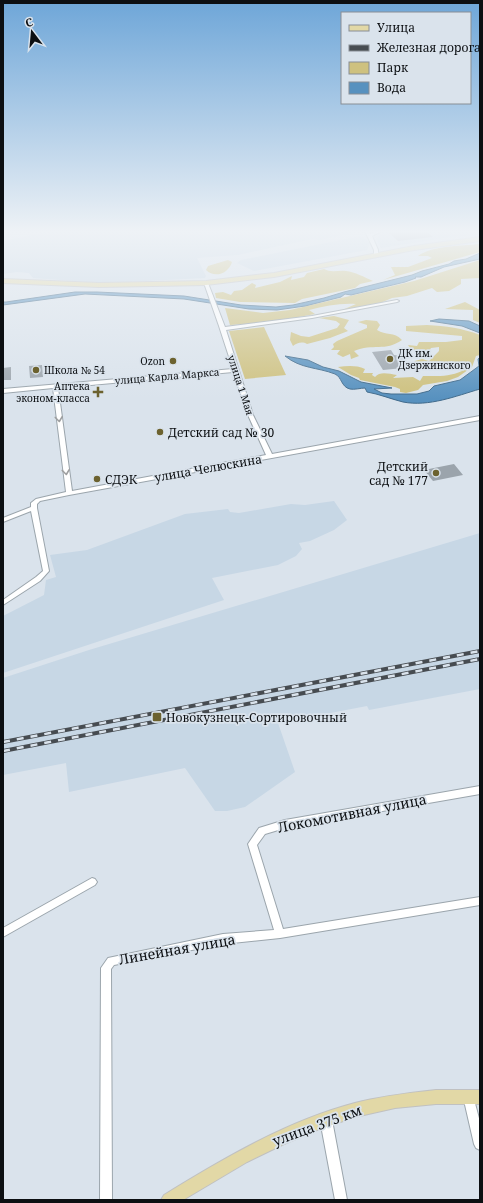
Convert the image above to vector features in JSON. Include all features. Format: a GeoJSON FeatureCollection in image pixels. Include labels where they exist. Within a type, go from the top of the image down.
{"type":"FeatureCollection","features":[{"type":"Feature","properties":{"kind":"main road","name":"улица 375 км"},"geometry":{"type":"LineString","coordinates":[[169,1200],[273,1140],[341,1114],[393,1100],[474,1097]]}},
{"type":"Feature","properties":{"kind":"street","name":"улица 1 Мая"},"geometry":{"type":"LineString","coordinates":[[208,287],[217,310],[235,370],[258,435],[270,457]]}},
{"type":"Feature","properties":{"kind":"street"},"geometry":{"type":"LineString","coordinates":[[223,329],[305,318],[397,302]]}},
{"type":"Feature","properties":{"kind":"street","name":"улица Карла Маркса"},"geometry":{"type":"LineString","coordinates":[[3,391],[235,370]]}},
{"type":"Feature","properties":{"kind":"street"},"geometry":{"type":"LineString","coordinates":[[55,386],[68,493]]}},
{"type":"Feature","properties":{"kind":"street","name":"улица Челюскина"},"geometry":{"type":"LineString","coordinates":[[34,508],[34,503],[38,500],[68,493],[480,418]]}},
{"type":"Feature","properties":{"kind":"street"},"geometry":{"type":"LineString","coordinates":[[3,520],[34,508],[46,570],[38,579],[3,603]]}},
{"type":"Feature","properties":{"kind":"street","name":"Локомотивная улица"},"geometry":{"type":"LineString","coordinates":[[280,934],[252,844],[262,832],[322,817],[480,790]]}},
{"type":"Feature","properties":{"kind":"street"},"geometry":{"type":"LineString","coordinates":[[3,933],[92,882]]}},
{"type":"Feature","properties":{"kind":"street","name":"Линейная улица"},"geometry":{"type":"LineString","coordinates":[[106,1200],[107,966],[114,960],[223,939],[280,934],[480,901]]}},
{"type":"Feature","properties":{"kind":"street"},"geometry":{"type":"LineString","coordinates":[[474,1097],[480,1144]]}},
{"type":"Feature","properties":{"kind":"street"},"geometry":{"type":"LineString","coordinates":[[326,1120],[341,1200]]}},
{"type":"Feature","properties":{"kind":"shaded area"},"geometry":{"type":"Polygon","coordinates":[[[334,501],[347,520],[334,530],[310,541],[299,543],[302,549],[296,556],[278,565],[212,578],[224,600],[3,673],[3,616],[44,595],[46,580],[56,577],[50,555],[87,550],[185,514],[228,509],[230,512],[239,513],[291,504],[305,505],[334,501]]]}},
{"type":"Feature","properties":{"kind":"shaded area"},"geometry":{"type":"Polygon","coordinates":[[[480,533],[480,689],[369,710],[367,706],[278,723],[295,772],[245,807],[227,811],[215,811],[185,768],[69,792],[66,763],[3,775],[3,678],[89,650],[480,533]]]}},
{"type":"Feature","properties":{"kind":"green space"},"geometry":{"type":"Polygon","coordinates":[[[246,287],[356,287],[302,299],[295,303],[240,302],[216,298],[215,293],[223,292],[231,295],[234,291],[242,290],[246,287]]]}},
{"type":"Feature","properties":{"kind":"green space"},"geometry":{"type":"Polygon","coordinates":[[[388,287],[456,287],[449,291],[437,292],[432,288],[407,296],[392,298],[378,304],[340,311],[356,304],[327,306],[309,310],[315,314],[272,322],[230,325],[225,308],[263,313],[290,310],[388,287]]]}},
{"type":"Feature","properties":{"kind":"green space"},"geometry":{"type":"Polygon","coordinates":[[[465,302],[480,310],[480,323],[473,320],[473,310],[445,309],[465,302]]]}},
{"type":"Feature","properties":{"kind":"green space"},"geometry":{"type":"Polygon","coordinates":[[[334,316],[349,320],[344,328],[348,331],[330,338],[307,344],[300,343],[293,346],[290,340],[291,332],[309,337],[337,328],[340,324],[336,321],[319,318],[334,316]]]}},
{"type":"Feature","properties":{"kind":"green space"},"geometry":{"type":"Polygon","coordinates":[[[366,320],[377,321],[380,325],[377,330],[396,335],[402,340],[390,346],[354,351],[359,356],[351,359],[350,354],[343,357],[337,354],[340,350],[331,350],[334,347],[333,344],[337,341],[367,328],[367,325],[358,322],[366,320]]]}},
{"type":"Feature","properties":{"kind":"green space"},"geometry":{"type":"Polygon","coordinates":[[[427,325],[454,328],[480,335],[480,355],[476,356],[472,367],[458,377],[447,381],[423,385],[418,390],[406,393],[400,392],[400,389],[395,387],[360,380],[359,378],[338,367],[352,366],[362,368],[365,369],[363,373],[373,373],[372,375],[375,377],[382,373],[397,375],[393,378],[413,377],[420,381],[423,376],[448,375],[462,371],[454,367],[450,370],[440,368],[422,370],[414,369],[423,364],[414,363],[415,361],[422,359],[429,361],[439,351],[439,347],[431,348],[428,353],[424,354],[411,349],[408,345],[417,346],[419,342],[446,342],[462,340],[462,336],[406,331],[406,326],[427,325]]]}},
{"type":"Feature","properties":{"kind":"green space"},"geometry":{"type":"Polygon","coordinates":[[[264,327],[286,375],[245,379],[229,331],[264,327]]]}},
{"type":"Feature","properties":{"kind":"water"},"geometry":{"type":"Polygon","coordinates":[[[363,287],[384,287],[351,295],[345,294],[341,297],[305,306],[277,310],[249,309],[184,299],[85,294],[3,305],[3,302],[75,292],[97,292],[184,296],[241,305],[276,307],[293,305],[363,287]]]}},
{"type":"Feature","properties":{"kind":"water"},"geometry":{"type":"Polygon","coordinates":[[[439,319],[469,321],[480,326],[480,333],[462,326],[430,321],[439,319]]]}},
{"type":"Feature","properties":{"kind":"water"},"geometry":{"type":"Polygon","coordinates":[[[285,356],[308,360],[323,367],[339,371],[361,382],[392,388],[374,389],[382,393],[391,394],[417,394],[429,391],[434,386],[460,380],[479,366],[478,359],[480,357],[480,389],[452,398],[432,402],[403,402],[367,392],[365,388],[347,388],[337,375],[303,366],[285,356]]]}},
{"type":"Feature","properties":{"kind":"building","name":"ДК им. Дзержинского"},"geometry":{"type":"Polygon","coordinates":[[[391,350],[394,355],[402,356],[405,359],[400,364],[403,368],[383,370],[372,352],[391,350]]]}},
{"type":"Feature","properties":{"kind":"building"},"geometry":{"type":"Polygon","coordinates":[[[42,365],[43,377],[30,378],[29,366],[42,365]]]}},
{"type":"Feature","properties":{"kind":"building"},"geometry":{"type":"Polygon","coordinates":[[[11,367],[11,380],[3,380],[3,368],[11,367]]]}},
{"type":"Feature","properties":{"kind":"building","name":"Детский сад № 177"},"geometry":{"type":"Polygon","coordinates":[[[454,464],[463,475],[433,481],[424,470],[454,464]]]}},
{"type":"Feature","properties":{"kind":"railway"},"geometry":{"type":"LineString","coordinates":[[3,742],[480,651]]}},
{"type":"Feature","properties":{"kind":"railway"},"geometry":{"type":"LineString","coordinates":[[3,751],[480,659]]}},
{"type":"Feature","properties":{"kind":"place","name":"ДК им. Дзержинского"},"geometry":{"type":"Point","coordinates":[390,359]}},
{"type":"Feature","properties":{"kind":"place","name":"Ozon"},"geometry":{"type":"Point","coordinates":[173,361]}},
{"type":"Feature","properties":{"kind":"place","name":"Школа № 54"},"geometry":{"type":"Point","coordinates":[36,370]}},
{"type":"Feature","properties":{"kind":"place","name":"Аптека эконом-класса"},"geometry":{"type":"Point","coordinates":[98,392]}},
{"type":"Feature","properties":{"kind":"place","name":"Детский сад № 30"},"geometry":{"type":"Point","coordinates":[160,432]}},
{"type":"Feature","properties":{"kind":"place","name":"Детский сад № 177"},"geometry":{"type":"Point","coordinates":[436,473]}},
{"type":"Feature","properties":{"kind":"place","name":"СДЭК"},"geometry":{"type":"Point","coordinates":[97,479]}},
{"type":"Feature","properties":{"kind":"place","name":"Новокузнецк-Сортировочный"},"geometry":{"type":"Point","coordinates":[157,717]}}]}
